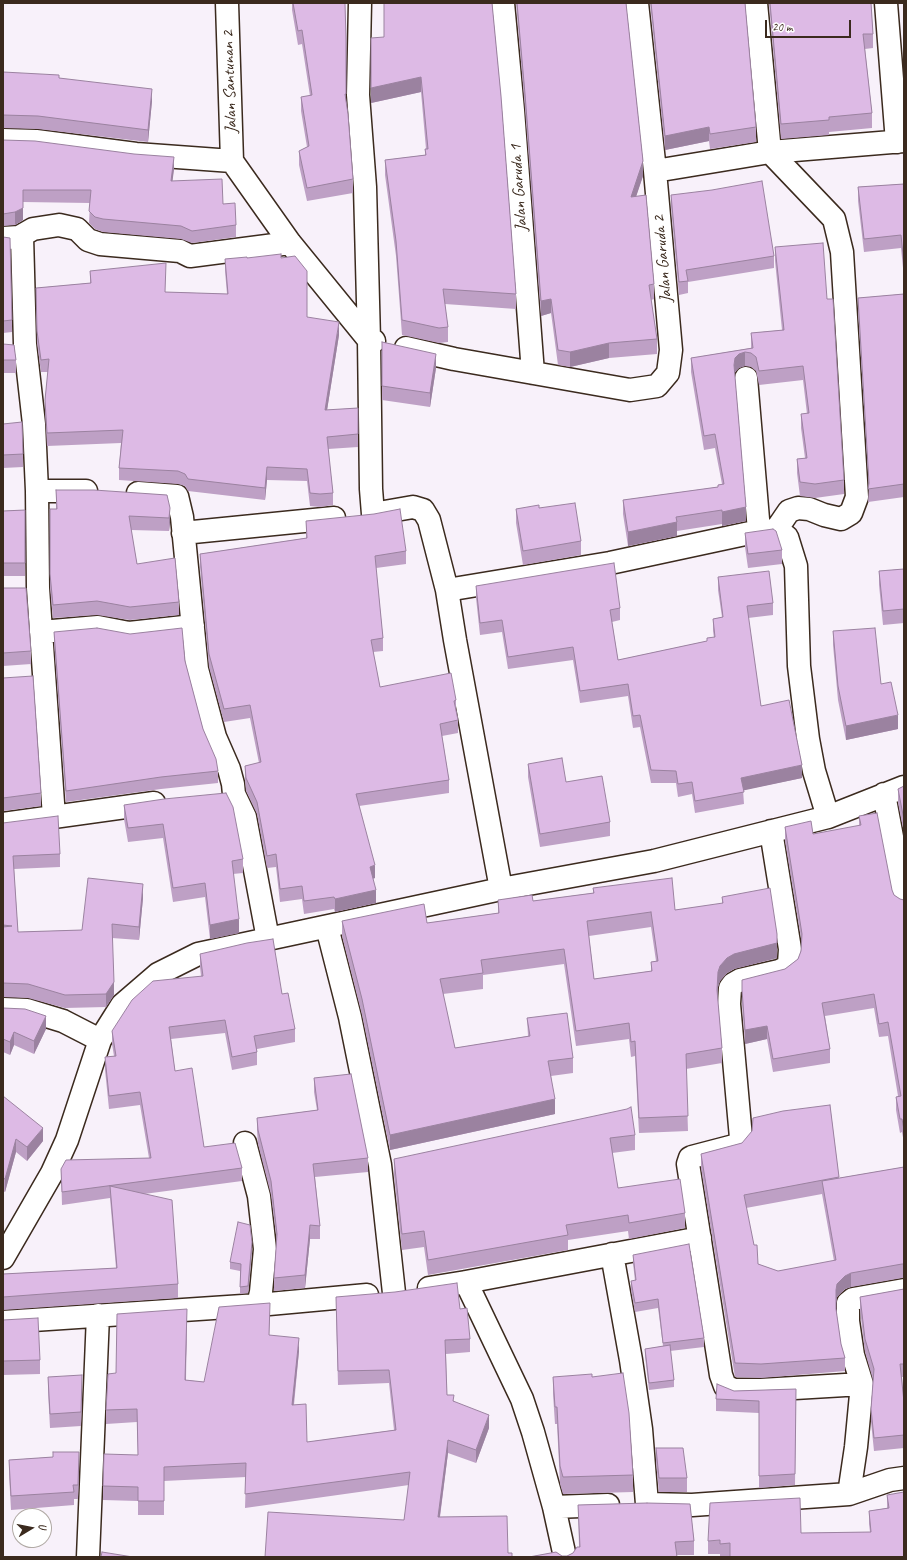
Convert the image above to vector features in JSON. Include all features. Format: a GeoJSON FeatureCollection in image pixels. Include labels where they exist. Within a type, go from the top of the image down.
{"type":"FeatureCollection","features":[{"type":"Feature","properties":{"kind":"street","name":"Jalan Santunan 2"},"geometry":{"type":"LineString","coordinates":[[228,3],[232,161]]}},
{"type":"Feature","properties":{"kind":"street"},"geometry":{"type":"LineString","coordinates":[[360,3],[358,95],[365,187],[371,489],[374,514]]}},
{"type":"Feature","properties":{"kind":"street","name":"Jalan Garuda 1"},"geometry":{"type":"LineString","coordinates":[[503,3],[513,110],[533,373]]}},
{"type":"Feature","properties":{"kind":"street","name":"Jalan Garuda 2"},"geometry":{"type":"LineString","coordinates":[[369,340],[454,359],[630,390],[657,386],[668,372],[672,350],[637,3]]}},
{"type":"Feature","properties":{"kind":"street"},"geometry":{"type":"LineString","coordinates":[[447,590],[610,563],[768,530],[789,511],[798,508],[809,509],[824,515],[842,519],[851,513],[858,497],[842,252],[834,219],[770,152],[756,3]]}},
{"type":"Feature","properties":{"kind":"street"},"geometry":{"type":"LineString","coordinates":[[655,170],[770,152],[901,142],[886,3]]}},
{"type":"Feature","properties":{"kind":"street"},"geometry":{"type":"LineString","coordinates":[[3,140],[36,141],[136,154],[232,161],[290,243],[369,340]]}},
{"type":"Feature","properties":{"kind":"street"},"geometry":{"type":"LineString","coordinates":[[54,818],[34,677],[41,632],[27,588],[37,491],[34,424],[13,237],[33,230],[59,225],[77,228],[88,240],[100,244],[180,252],[190,256],[290,243]]}},
{"type":"Feature","properties":{"kind":"street"},"geometry":{"type":"LineString","coordinates":[[3,345],[26,344]]}},
{"type":"Feature","properties":{"kind":"street"},"geometry":{"type":"LineString","coordinates":[[746,378],[768,530]]}},
{"type":"Feature","properties":{"kind":"street"},"geometry":{"type":"LineString","coordinates":[[37,491],[112,492],[176,496],[182,517],[197,669],[215,737],[229,769],[234,784],[234,794],[245,817],[268,940]]}},
{"type":"Feature","properties":{"kind":"street"},"geometry":{"type":"LineString","coordinates":[[183,533],[374,514],[413,507],[423,510],[429,520],[447,590],[501,889]]}},
{"type":"Feature","properties":{"kind":"street"},"geometry":{"type":"LineString","coordinates":[[768,530],[787,537],[796,566],[799,666],[808,739],[814,771],[828,816]]}},
{"type":"Feature","properties":{"kind":"street"},"geometry":{"type":"LineString","coordinates":[[41,632],[98,627],[129,633],[193,626]]}},
{"type":"Feature","properties":{"kind":"street"},"geometry":{"type":"LineString","coordinates":[[3,1258],[52,1173],[67,1140],[100,1040],[122,1005],[158,974],[198,954],[501,889],[654,861],[828,816],[904,787]]}},
{"type":"Feature","properties":{"kind":"street"},"geometry":{"type":"LineString","coordinates":[[213,796],[234,794]]}},
{"type":"Feature","properties":{"kind":"street"},"geometry":{"type":"LineString","coordinates":[[884,794],[904,901]]}},
{"type":"Feature","properties":{"kind":"street"},"geometry":{"type":"LineString","coordinates":[[3,824],[177,800]]}},
{"type":"Feature","properties":{"kind":"street"},"geometry":{"type":"LineString","coordinates":[[771,831],[790,957],[789,964],[779,971],[740,980],[733,984],[730,988],[729,1004],[741,1138],[734,1146],[695,1156],[689,1160],[721,1375],[724,1386],[734,1390],[761,1390],[862,1384]]}},
{"type":"Feature","properties":{"kind":"street"},"geometry":{"type":"LineString","coordinates":[[327,927],[350,1017],[380,1164],[394,1293]]}},
{"type":"Feature","properties":{"kind":"street"},"geometry":{"type":"LineString","coordinates":[[3,1010],[27,1010],[63,1021],[100,1040]]}},
{"type":"Feature","properties":{"kind":"street"},"geometry":{"type":"LineString","coordinates":[[245,1143],[259,1196],[265,1249],[261,1292],[258,1305]]}},
{"type":"Feature","properties":{"kind":"street"},"geometry":{"type":"LineString","coordinates":[[380,1164],[403,1160]]}},
{"type":"Feature","properties":{"kind":"street"},"geometry":{"type":"LineString","coordinates":[[3,1322],[258,1305],[394,1293],[466,1282],[700,1238]]}},
{"type":"Feature","properties":{"kind":"street"},"geometry":{"type":"LineString","coordinates":[[612,1254],[631,1360],[640,1421],[647,1504]]}},
{"type":"Feature","properties":{"kind":"street"},"geometry":{"type":"LineString","coordinates":[[466,1282],[522,1399],[554,1507],[565,1557]]}},
{"type":"Feature","properties":{"kind":"street"},"geometry":{"type":"LineString","coordinates":[[850,1494],[862,1384],[853,1355],[848,1321],[848,1303],[853,1299],[904,1290]]}},
{"type":"Feature","properties":{"kind":"street"},"geometry":{"type":"LineString","coordinates":[[88,1557],[98,1315]]}},
{"type":"Feature","properties":{"kind":"street"},"geometry":{"type":"LineString","coordinates":[[554,1507],[647,1504],[692,1505],[850,1494],[890,1480],[904,1478]]}},
{"type":"Feature","properties":{"kind":"building"},"geometry":{"type":"Polygon","coordinates":[[[293,3],[345,3],[345,94],[353,179],[307,188],[299,151],[309,146],[301,97],[312,95],[302,30],[298,31],[293,3]]]}},
{"type":"Feature","properties":{"kind":"building"},"geometry":{"type":"Polygon","coordinates":[[[384,3],[492,3],[501,96],[516,294],[443,289],[448,327],[439,328],[402,320],[396,241],[385,160],[426,155],[425,149],[428,149],[421,77],[371,88],[371,38],[384,37],[384,3]]]}},
{"type":"Feature","properties":{"kind":"building"},"geometry":{"type":"Polygon","coordinates":[[[517,3],[626,3],[643,161],[631,197],[646,195],[654,284],[649,285],[657,339],[609,343],[570,352],[558,350],[551,299],[541,301],[517,3]]]}},
{"type":"Feature","properties":{"kind":"building"},"geometry":{"type":"Polygon","coordinates":[[[651,3],[745,3],[756,127],[710,134],[709,127],[665,136],[651,3]]]}},
{"type":"Feature","properties":{"kind":"building"},"geometry":{"type":"Polygon","coordinates":[[[770,3],[871,3],[873,34],[863,34],[872,113],[829,117],[829,120],[781,124],[770,3]]]}},
{"type":"Feature","properties":{"kind":"building"},"geometry":{"type":"Polygon","coordinates":[[[3,72],[59,75],[59,78],[152,89],[148,130],[38,116],[3,115],[3,72]]]}},
{"type":"Feature","properties":{"kind":"building"},"geometry":{"type":"Polygon","coordinates":[[[3,140],[35,141],[134,154],[174,157],[171,181],[222,179],[223,204],[235,203],[236,225],[192,231],[181,226],[103,219],[95,217],[89,211],[91,190],[23,190],[23,208],[15,212],[3,214],[3,140]]]}},
{"type":"Feature","properties":{"kind":"building"},"geometry":{"type":"Polygon","coordinates":[[[762,181],[774,256],[686,270],[688,281],[679,282],[671,195],[712,190],[762,181]]]}},
{"type":"Feature","properties":{"kind":"building"},"geometry":{"type":"Polygon","coordinates":[[[904,184],[904,265],[901,235],[864,239],[858,187],[904,184]]]}},
{"type":"Feature","properties":{"kind":"building"},"geometry":{"type":"Polygon","coordinates":[[[3,237],[10,238],[12,320],[3,321],[3,237]]]}},
{"type":"Feature","properties":{"kind":"building"},"geometry":{"type":"Polygon","coordinates":[[[823,243],[827,299],[833,299],[844,480],[815,484],[800,482],[797,459],[807,458],[801,414],[809,413],[803,366],[759,371],[756,357],[751,353],[745,352],[739,354],[735,358],[734,365],[746,507],[722,512],[722,510],[676,517],[677,522],[628,532],[623,500],[718,487],[718,485],[724,484],[715,434],[704,436],[691,358],[753,348],[751,333],[784,330],[775,247],[823,243]]]}},
{"type":"Feature","properties":{"kind":"building"},"geometry":{"type":"Polygon","coordinates":[[[281,254],[281,258],[295,256],[307,271],[307,317],[339,322],[325,410],[358,408],[358,434],[327,437],[333,493],[310,493],[307,469],[267,467],[265,488],[188,479],[185,474],[178,471],[119,468],[123,430],[47,433],[45,400],[49,359],[41,360],[37,331],[36,288],[91,283],[90,271],[166,263],[165,292],[228,294],[225,259],[281,254]]]}},
{"type":"Feature","properties":{"kind":"building"},"geometry":{"type":"Polygon","coordinates":[[[904,294],[904,484],[868,489],[869,483],[858,298],[904,294]]]}},
{"type":"Feature","properties":{"kind":"building"},"geometry":{"type":"Polygon","coordinates":[[[382,342],[436,354],[430,393],[382,386],[382,342]]]}},
{"type":"Feature","properties":{"kind":"building"},"geometry":{"type":"Polygon","coordinates":[[[3,344],[14,345],[16,360],[3,360],[3,344]]]}},
{"type":"Feature","properties":{"kind":"building"},"geometry":{"type":"Polygon","coordinates":[[[22,422],[23,454],[3,455],[3,424],[22,422]]]}},
{"type":"Feature","properties":{"kind":"building"},"geometry":{"type":"Polygon","coordinates":[[[56,490],[94,490],[167,495],[170,508],[169,518],[129,516],[137,564],[175,558],[179,602],[130,607],[97,601],[53,605],[50,574],[50,509],[57,509],[56,490]]]}},
{"type":"Feature","properties":{"kind":"building"},"geometry":{"type":"Polygon","coordinates":[[[575,503],[581,541],[523,551],[516,509],[539,505],[539,508],[575,503]]]}},
{"type":"Feature","properties":{"kind":"building"},"geometry":{"type":"Polygon","coordinates":[[[400,509],[406,551],[375,556],[383,638],[371,640],[380,687],[451,673],[458,720],[440,724],[449,780],[356,794],[375,865],[370,867],[376,890],[335,899],[334,897],[304,901],[302,886],[280,889],[276,854],[267,856],[257,802],[246,778],[245,766],[261,762],[250,705],[224,709],[209,654],[200,554],[307,538],[306,521],[374,514],[400,509]]]}},
{"type":"Feature","properties":{"kind":"building"},"geometry":{"type":"Polygon","coordinates":[[[25,510],[25,563],[3,563],[3,511],[25,510]]]}},
{"type":"Feature","properties":{"kind":"building"},"geometry":{"type":"Polygon","coordinates":[[[773,529],[776,531],[782,550],[748,554],[745,533],[773,529]]]}},
{"type":"Feature","properties":{"kind":"building"},"geometry":{"type":"Polygon","coordinates":[[[614,563],[620,608],[610,610],[618,660],[707,641],[707,638],[715,637],[713,619],[723,617],[718,577],[769,571],[773,603],[747,606],[761,706],[789,700],[802,765],[741,778],[744,792],[695,801],[692,782],[678,784],[676,771],[651,770],[640,715],[633,716],[628,684],[580,691],[573,647],[508,657],[502,620],[480,623],[476,586],[614,563]]]}},
{"type":"Feature","properties":{"kind":"building"},"geometry":{"type":"Polygon","coordinates":[[[904,569],[904,609],[883,611],[879,571],[904,569]]]}},
{"type":"Feature","properties":{"kind":"building"},"geometry":{"type":"Polygon","coordinates":[[[3,588],[26,588],[31,651],[3,653],[3,588]]]}},
{"type":"Feature","properties":{"kind":"building"},"geometry":{"type":"Polygon","coordinates":[[[97,628],[130,634],[182,628],[185,661],[203,729],[216,759],[218,771],[161,777],[66,791],[54,632],[97,628]]]}},
{"type":"Feature","properties":{"kind":"building"},"geometry":{"type":"Polygon","coordinates":[[[875,628],[881,684],[891,682],[898,715],[846,726],[838,686],[833,631],[875,628]]]}},
{"type":"Feature","properties":{"kind":"building"},"geometry":{"type":"Polygon","coordinates":[[[33,676],[41,793],[3,798],[3,678],[33,676]]]}},
{"type":"Feature","properties":{"kind":"building"},"geometry":{"type":"Polygon","coordinates":[[[562,758],[566,782],[602,776],[610,822],[540,834],[528,764],[562,758]]]}},
{"type":"Feature","properties":{"kind":"building"},"geometry":{"type":"Polygon","coordinates":[[[904,786],[904,820],[898,789],[904,786]]]}},
{"type":"Feature","properties":{"kind":"building"},"geometry":{"type":"Polygon","coordinates":[[[226,793],[233,807],[243,859],[232,861],[239,919],[210,925],[205,883],[173,888],[163,824],[128,828],[124,805],[164,799],[226,793]]]}},
{"type":"Feature","properties":{"kind":"building"},"geometry":{"type":"Polygon","coordinates":[[[877,813],[892,890],[894,895],[904,900],[904,1130],[902,1119],[900,1119],[896,1097],[901,1096],[888,1022],[879,1024],[874,994],[822,1003],[830,1049],[773,1059],[767,1026],[745,1030],[742,980],[785,969],[798,959],[801,951],[802,934],[785,827],[811,821],[813,834],[861,825],[859,816],[877,813]]]}},
{"type":"Feature","properties":{"kind":"building"},"geometry":{"type":"Polygon","coordinates":[[[58,816],[60,854],[13,856],[18,932],[82,930],[88,878],[143,884],[139,927],[112,924],[114,982],[106,994],[65,995],[28,984],[3,983],[3,927],[12,926],[3,925],[3,823],[58,816]]]}},
{"type":"Feature","properties":{"kind":"building"},"geometry":{"type":"Polygon","coordinates":[[[672,878],[675,910],[723,903],[722,897],[770,888],[777,943],[734,954],[727,958],[720,966],[718,972],[717,990],[722,1048],[686,1054],[688,1116],[639,1118],[635,1041],[631,1042],[629,1023],[576,1031],[564,949],[481,960],[483,973],[440,979],[455,1048],[530,1036],[527,1018],[567,1013],[573,1058],[548,1061],[555,1099],[390,1135],[362,999],[342,921],[424,904],[427,923],[499,913],[498,900],[532,895],[533,901],[594,893],[593,888],[672,878]],[[651,912],[587,921],[594,979],[652,971],[651,962],[658,961],[651,912]]]}},
{"type":"Feature","properties":{"kind":"building"},"geometry":{"type":"Polygon","coordinates":[[[273,939],[282,994],[288,993],[295,1029],[254,1036],[257,1052],[232,1057],[225,1020],[169,1027],[175,1071],[192,1068],[204,1147],[235,1143],[242,1168],[62,1192],[61,1169],[66,1160],[151,1158],[140,1092],[109,1096],[105,1057],[116,1056],[112,1031],[132,1000],[153,981],[203,976],[200,954],[247,943],[273,939]]]}},
{"type":"Feature","properties":{"kind":"building"},"geometry":{"type":"Polygon","coordinates":[[[3,1008],[25,1009],[46,1016],[34,1041],[14,1032],[10,1042],[3,1039],[3,1008]]]}},
{"type":"Feature","properties":{"kind":"building"},"geometry":{"type":"Polygon","coordinates":[[[351,1074],[368,1158],[313,1164],[320,1226],[310,1225],[305,1275],[274,1278],[277,1234],[271,1181],[258,1130],[257,1118],[318,1110],[314,1078],[351,1074]]]}},
{"type":"Feature","properties":{"kind":"building"},"geometry":{"type":"Polygon","coordinates":[[[3,1096],[43,1128],[27,1147],[16,1139],[5,1179],[3,1178],[3,1096]]]}},
{"type":"Feature","properties":{"kind":"building"},"geometry":{"type":"Polygon","coordinates":[[[830,1105],[839,1177],[744,1195],[754,1245],[757,1245],[758,1264],[778,1271],[836,1260],[822,1181],[904,1167],[904,1264],[851,1273],[845,1276],[837,1284],[836,1309],[841,1344],[845,1358],[761,1364],[735,1363],[701,1154],[742,1143],[752,1131],[753,1118],[783,1111],[830,1105]]]}},
{"type":"Feature","properties":{"kind":"building"},"geometry":{"type":"Polygon","coordinates":[[[631,1107],[635,1135],[610,1138],[618,1188],[680,1179],[685,1213],[629,1223],[628,1215],[566,1225],[568,1235],[428,1260],[424,1231],[402,1234],[394,1159],[631,1107]]]}},
{"type":"Feature","properties":{"kind":"building"},"geometry":{"type":"Polygon","coordinates":[[[110,1186],[172,1200],[178,1284],[3,1297],[3,1274],[117,1268],[110,1186]]]}},
{"type":"Feature","properties":{"kind":"building"},"geometry":{"type":"Polygon","coordinates":[[[238,1222],[250,1225],[252,1242],[248,1286],[240,1287],[241,1264],[230,1262],[238,1222]]]}},
{"type":"Feature","properties":{"kind":"building"},"geometry":{"type":"Polygon","coordinates":[[[689,1244],[704,1338],[663,1343],[658,1299],[635,1303],[631,1281],[636,1280],[633,1255],[689,1244]]]}},
{"type":"Feature","properties":{"kind":"building"},"geometry":{"type":"Polygon","coordinates":[[[457,1283],[460,1309],[467,1308],[470,1339],[445,1340],[447,1395],[454,1395],[453,1401],[489,1415],[476,1450],[448,1440],[438,1517],[507,1516],[508,1553],[512,1553],[512,1557],[265,1557],[268,1512],[404,1520],[410,1472],[245,1494],[246,1463],[164,1467],[164,1501],[138,1501],[138,1487],[103,1486],[104,1454],[138,1455],[137,1409],[106,1410],[108,1374],[116,1373],[117,1314],[187,1309],[185,1380],[204,1382],[219,1307],[270,1303],[269,1335],[299,1338],[292,1405],[306,1404],[307,1442],[396,1430],[389,1370],[338,1371],[336,1297],[395,1292],[457,1283]]]}},
{"type":"Feature","properties":{"kind":"building"},"geometry":{"type":"Polygon","coordinates":[[[904,1289],[904,1364],[900,1364],[904,1402],[904,1435],[874,1438],[871,1409],[874,1369],[865,1339],[860,1297],[904,1289]]]}},
{"type":"Feature","properties":{"kind":"building"},"geometry":{"type":"Polygon","coordinates":[[[38,1318],[40,1360],[3,1361],[3,1320],[38,1318]]]}},
{"type":"Feature","properties":{"kind":"building"},"geometry":{"type":"Polygon","coordinates":[[[670,1345],[674,1380],[649,1383],[645,1349],[670,1345]]]}},
{"type":"Feature","properties":{"kind":"building"},"geometry":{"type":"Polygon","coordinates":[[[623,1373],[629,1413],[633,1475],[563,1477],[560,1466],[557,1407],[555,1407],[553,1377],[592,1374],[592,1377],[623,1373]]]}},
{"type":"Feature","properties":{"kind":"building"},"geometry":{"type":"Polygon","coordinates":[[[82,1375],[81,1412],[50,1414],[48,1377],[82,1375]]]}},
{"type":"Feature","properties":{"kind":"building"},"geometry":{"type":"Polygon","coordinates":[[[717,1384],[734,1391],[796,1389],[795,1474],[759,1476],[759,1401],[716,1399],[717,1384]]]}},
{"type":"Feature","properties":{"kind":"building"},"geometry":{"type":"Polygon","coordinates":[[[656,1448],[683,1448],[687,1478],[659,1478],[656,1448]]]}},
{"type":"Feature","properties":{"kind":"building"},"geometry":{"type":"Polygon","coordinates":[[[53,1452],[79,1452],[78,1485],[73,1485],[74,1492],[11,1496],[9,1460],[53,1457],[53,1452]]]}},
{"type":"Feature","properties":{"kind":"building"},"geometry":{"type":"Polygon","coordinates":[[[904,1492],[904,1557],[730,1557],[730,1543],[720,1544],[720,1540],[708,1541],[710,1503],[800,1498],[801,1533],[871,1532],[869,1511],[889,1508],[887,1495],[904,1492]]]}},
{"type":"Feature","properties":{"kind":"building"},"geometry":{"type":"Polygon","coordinates":[[[647,1503],[690,1504],[694,1541],[675,1542],[677,1557],[529,1557],[556,1552],[562,1556],[567,1556],[573,1553],[577,1547],[580,1547],[578,1505],[647,1503]]]}},
{"type":"Feature","properties":{"kind":"building"},"geometry":{"type":"Polygon","coordinates":[[[102,1552],[133,1557],[101,1557],[102,1552]]]}}]}
